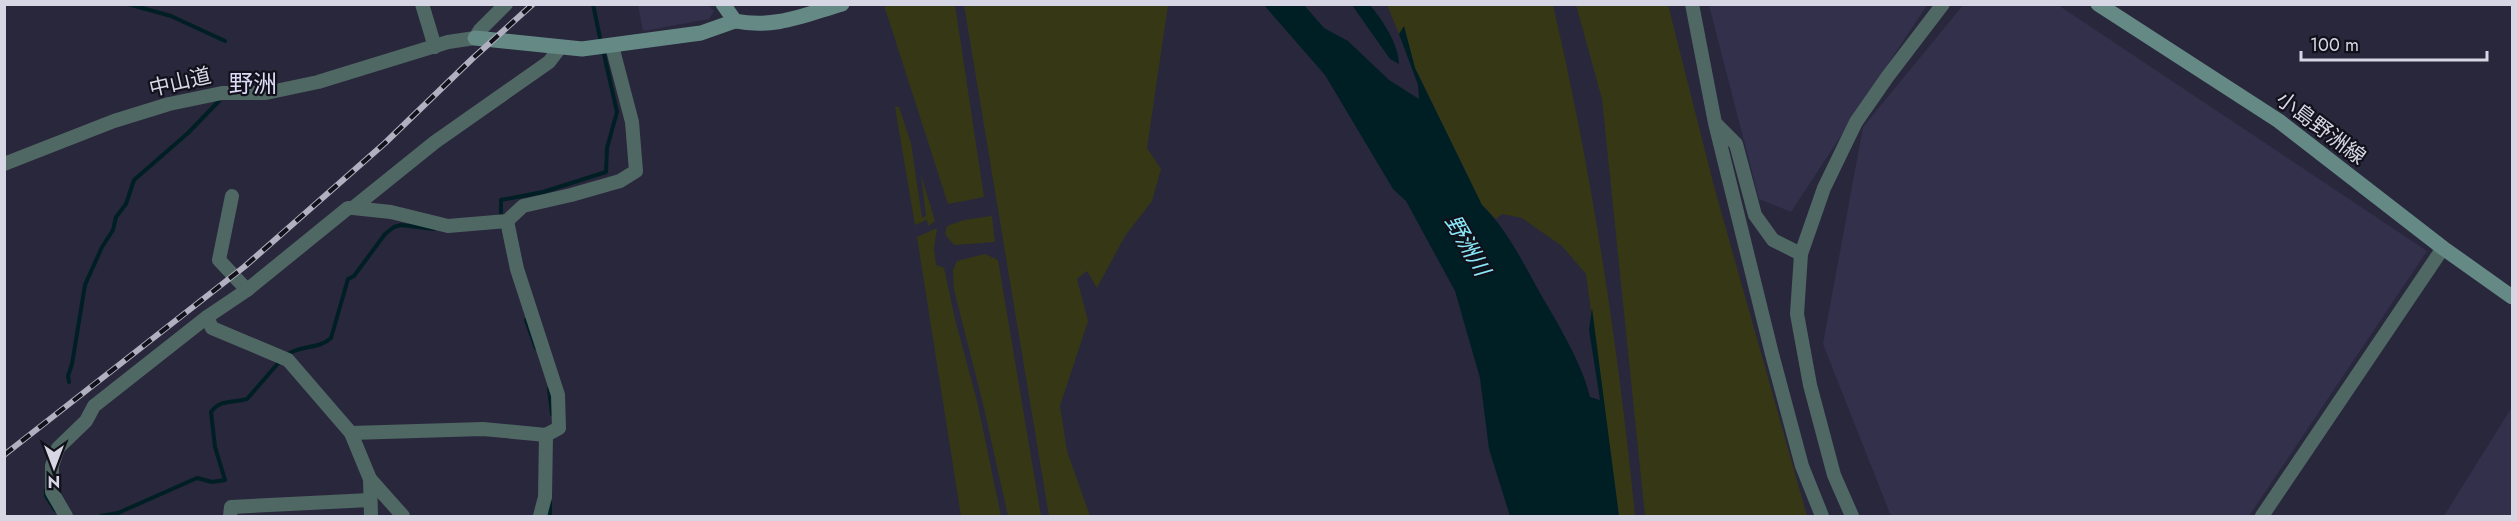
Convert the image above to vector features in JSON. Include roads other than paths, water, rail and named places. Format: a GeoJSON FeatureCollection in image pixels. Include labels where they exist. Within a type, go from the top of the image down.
{"type":"FeatureCollection","features":[{"type":"Feature","properties":{"kind":"main road"},"geometry":{"type":"LineString","coordinates":[[723,4],[735,21]]}},
{"type":"Feature","properties":{"kind":"main road"},"geometry":{"type":"LineString","coordinates":[[475,38],[514,40],[559,49],[605,47],[701,33],[735,21],[756,25],[779,23],[842,4]]}},
{"type":"Feature","properties":{"kind":"main road","name":"小島野洲線"},"geometry":{"type":"LineString","coordinates":[[2098,4],[2279,121],[2443,248],[2512,297]]}},
{"type":"Feature","properties":{"kind":"street"},"geometry":{"type":"LineString","coordinates":[[422,4],[435,46]]}},
{"type":"Feature","properties":{"kind":"street"},"geometry":{"type":"LineString","coordinates":[[475,38],[506,4]]}},
{"type":"Feature","properties":{"kind":"street"},"geometry":{"type":"LineString","coordinates":[[1692,4],[1715,123],[1802,466],[1822,516]]}},
{"type":"Feature","properties":{"kind":"street"},"geometry":{"type":"LineString","coordinates":[[1852,516],[1834,475],[1808,375],[1797,314],[1801,254],[1824,188],[1856,122],[1887,76],[1943,4]]}},
{"type":"Feature","properties":{"kind":"street","name":"中山道"},"geometry":{"type":"LineString","coordinates":[[4,164],[114,121],[169,104],[222,93],[266,93],[318,82],[435,46],[475,38]]}},
{"type":"Feature","properties":{"kind":"street"},"geometry":{"type":"LineString","coordinates":[[66,516],[52,492],[52,466],[58,448],[86,421],[94,406],[207,317],[247,290],[348,208],[391,212],[448,226],[502,221],[523,206],[620,181],[636,171],[632,122],[605,47]]}},
{"type":"Feature","properties":{"kind":"street"},"geometry":{"type":"LineString","coordinates":[[353,208],[435,142],[549,62],[559,49]]}},
{"type":"Feature","properties":{"kind":"street"},"geometry":{"type":"LineString","coordinates":[[1715,123],[1736,144],[1755,216],[1773,240],[1801,254]]}},
{"type":"Feature","properties":{"kind":"street"},"geometry":{"type":"LineString","coordinates":[[232,196],[219,260],[247,290]]}},
{"type":"Feature","properties":{"kind":"street"},"geometry":{"type":"LineString","coordinates":[[351,433],[483,429],[546,435],[560,428],[558,395],[502,221]]}},
{"type":"Feature","properties":{"kind":"street"},"geometry":{"type":"LineString","coordinates":[[2262,516],[2443,248]]}},
{"type":"Feature","properties":{"kind":"street"},"geometry":{"type":"LineString","coordinates":[[207,317],[212,328],[283,357],[351,433],[370,479],[403,516]]}},
{"type":"Feature","properties":{"kind":"street"},"geometry":{"type":"LineString","coordinates":[[540,516],[545,497],[546,435]]}},
{"type":"Feature","properties":{"kind":"street"},"geometry":{"type":"LineString","coordinates":[[370,479],[371,516]]}},
{"type":"Feature","properties":{"kind":"street"},"geometry":{"type":"LineString","coordinates":[[230,516],[231,507],[370,500]]}},
{"type":"Feature","properties":{"kind":"water","name":"野洲川"},"geometry":{"type":"Polygon","coordinates":[[[1264,5],[1304,5],[1324,28],[1348,41],[1389,80],[1419,99],[1418,85],[1399,34],[1404,26],[1415,68],[1482,205],[1514,247],[1562,331],[1581,370],[1590,397],[1600,400],[1589,330],[1592,308],[1619,516],[1510,516],[1489,449],[1480,378],[1455,291],[1406,201],[1393,189],[1325,75],[1264,5]]]}},
{"type":"Feature","properties":{"kind":"water"},"geometry":{"type":"Polygon","coordinates":[[[1352,5],[1370,5],[1393,40],[1399,64],[1390,59],[1352,5]]]}},
{"type":"Feature","properties":{"kind":"waterway"},"geometry":{"type":"LineString","coordinates":[[128,4],[171,16],[225,41]]}},
{"type":"Feature","properties":{"kind":"waterway"},"geometry":{"type":"LineString","coordinates":[[593,4],[601,43]]}},
{"type":"Feature","properties":{"kind":"waterway"},"geometry":{"type":"LineString","coordinates":[[501,219],[501,200],[543,192],[606,172],[607,148],[617,112],[603,50]]}},
{"type":"Feature","properties":{"kind":"waterway"},"geometry":{"type":"LineString","coordinates":[[69,382],[68,376],[85,285],[102,247],[113,230],[116,217],[126,204],[134,180],[188,133],[219,101]]}},
{"type":"Feature","properties":{"kind":"waterway"},"geometry":{"type":"LineString","coordinates":[[285,356],[291,352],[321,344],[331,338],[348,279],[354,276],[385,234],[401,225],[434,229]]}},
{"type":"Feature","properties":{"kind":"waterway"},"geometry":{"type":"LineString","coordinates":[[526,320],[536,348]]}},
{"type":"Feature","properties":{"kind":"waterway"},"geometry":{"type":"LineString","coordinates":[[101,516],[118,513],[197,478],[212,482],[225,480],[215,447],[211,412],[223,403],[247,399],[280,361]]}},
{"type":"Feature","properties":{"kind":"waterway"},"geometry":{"type":"LineString","coordinates":[[549,389],[552,414]]}},
{"type":"Feature","properties":{"kind":"waterway"},"geometry":{"type":"LineString","coordinates":[[46,490],[46,496],[55,510]]}},
{"type":"Feature","properties":{"kind":"waterway"},"geometry":{"type":"LineString","coordinates":[[550,502],[550,516]]}},
{"type":"Feature","properties":{"kind":"railway"},"geometry":{"type":"LineString","coordinates":[[4,455],[244,267],[385,143],[533,4]]}},
{"type":"Feature","properties":{"kind":"district","name":"野洲"},"geometry":{"type":"Point","coordinates":[253,84]}}]}
